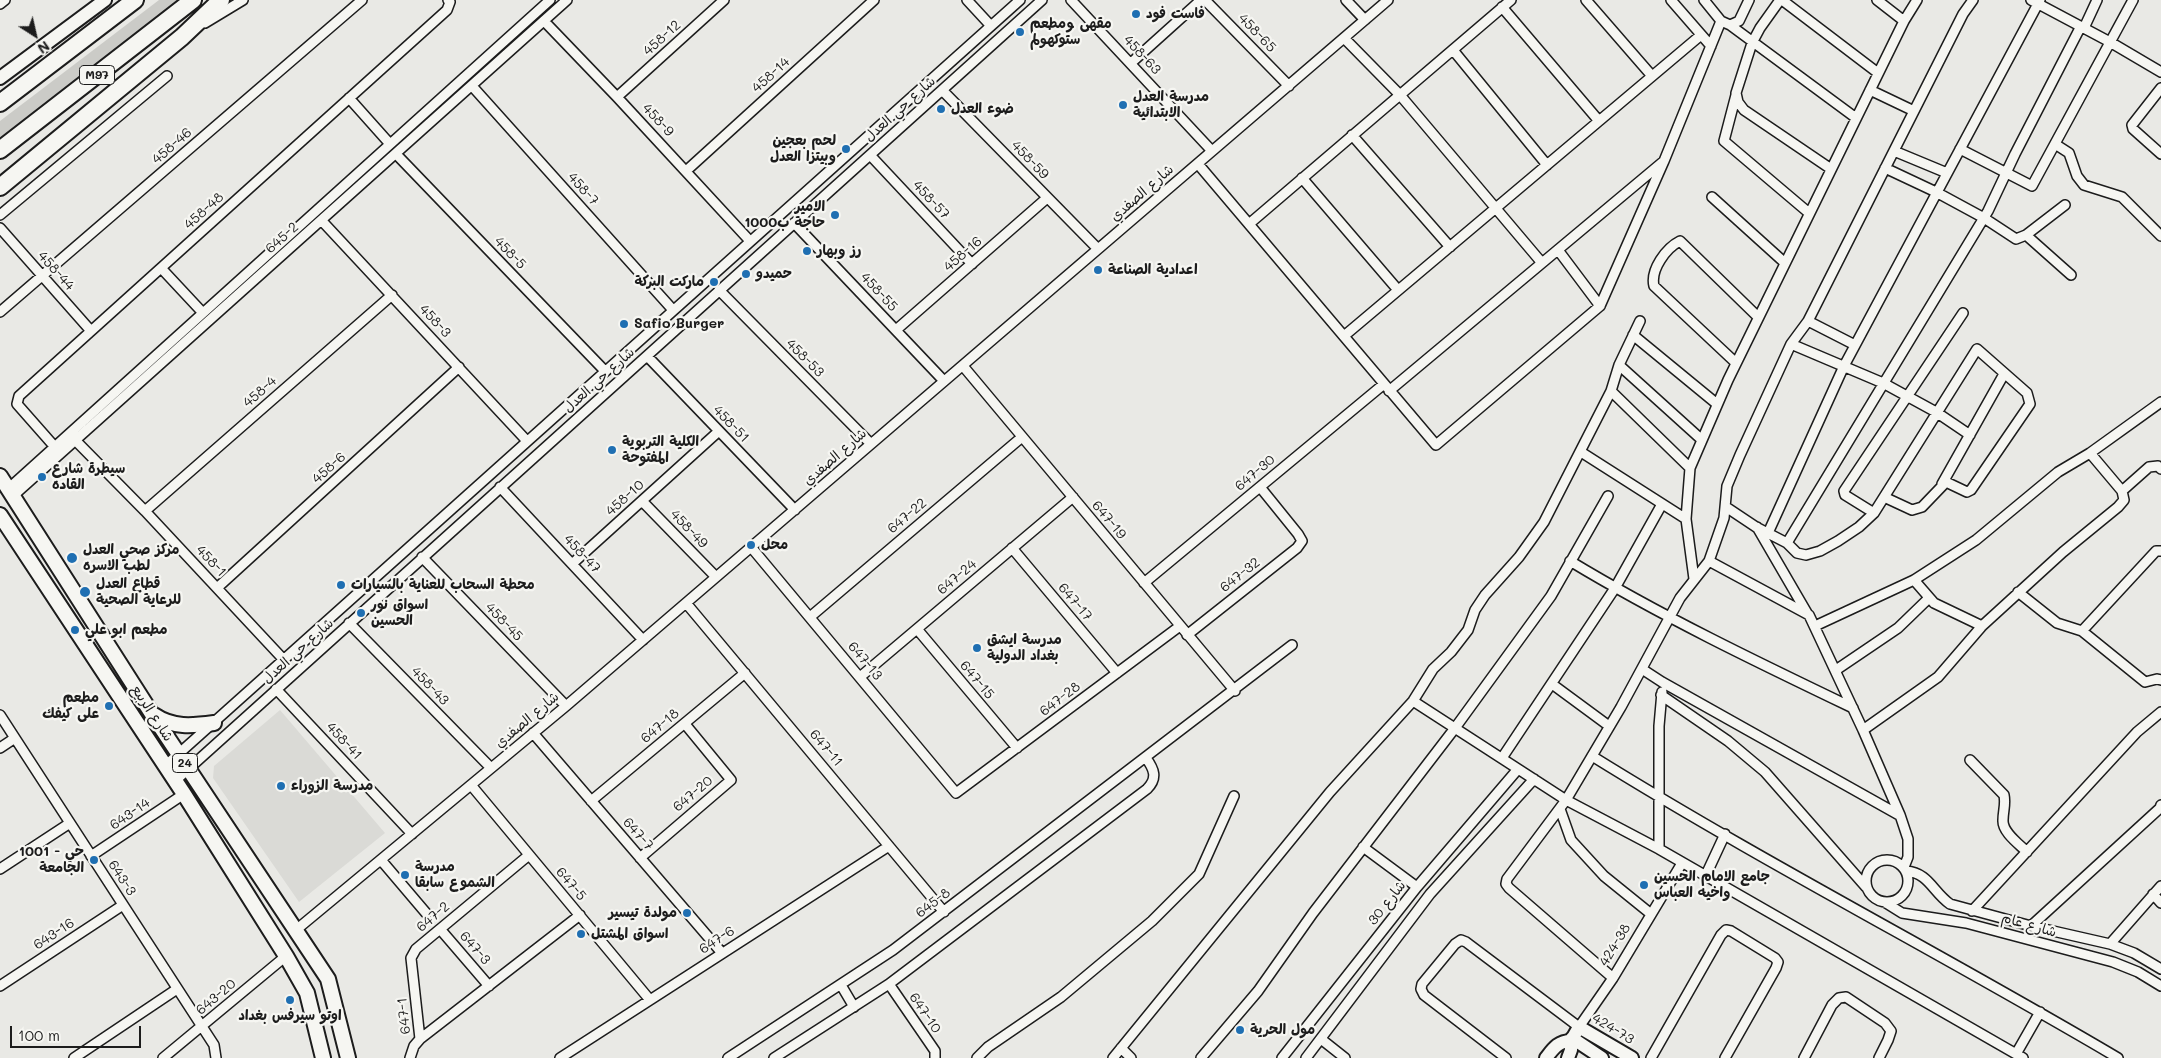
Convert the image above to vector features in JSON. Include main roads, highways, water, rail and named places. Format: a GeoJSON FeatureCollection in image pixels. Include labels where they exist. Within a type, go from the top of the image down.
{"type":"FeatureCollection","features":[{"type":"Feature","properties":{"kind":"highway","name":"M97"},"geometry":{"type":"LineString","coordinates":[[0,103],[135,0]]}},
{"type":"Feature","properties":{"kind":"highway","name":"M97"},"geometry":{"type":"LineString","coordinates":[[0,150],[193,0]]}},
{"type":"Feature","properties":{"kind":"highway"},"geometry":{"type":"LineString","coordinates":[[0,187],[182,36],[221,0]]}},
{"type":"Feature","properties":{"kind":"main road","name":"شارع الربيع"},"geometry":{"type":"LineString","coordinates":[[0,476],[152,714],[328,978],[348,1058]]}},
{"type":"Feature","properties":{"kind":"main road","name":"شارع الربيع"},"geometry":{"type":"LineString","coordinates":[[0,515],[184,794],[286,956],[308,993],[323,1058]]}},
{"type":"Feature","properties":{"kind":"main road"},"geometry":{"type":"LineString","coordinates":[[152,714],[163,721],[177,725],[214,723]]}},
{"type":"Feature","properties":{"kind":"place","name":"فاست فود"},"geometry":{"type":"Point","coordinates":[1136,14]}},
{"type":"Feature","properties":{"kind":"place","name":"مقهى ومطعم ستوكهولم"},"geometry":{"type":"Point","coordinates":[1020,32]}},
{"type":"Feature","properties":{"kind":"place","name":"مدرسة العدل الابتدائية"},"geometry":{"type":"Point","coordinates":[1123,105]}},
{"type":"Feature","properties":{"kind":"place","name":"ضوء العدل"},"geometry":{"type":"Point","coordinates":[941,109]}},
{"type":"Feature","properties":{"kind":"place","name":"لحم بعجين وبيتزا العدل"},"geometry":{"type":"Point","coordinates":[846,149]}},
{"type":"Feature","properties":{"kind":"place","name":"الامير حاجة ب1000"},"geometry":{"type":"Point","coordinates":[835,215]}},
{"type":"Feature","properties":{"kind":"place","name":"رز وبهار"},"geometry":{"type":"Point","coordinates":[807,251]}},
{"type":"Feature","properties":{"kind":"place","name":"اعدادية الصناعة"},"geometry":{"type":"Point","coordinates":[1098,270]}},
{"type":"Feature","properties":{"kind":"place","name":"حميدو"},"geometry":{"type":"Point","coordinates":[746,274]}},
{"type":"Feature","properties":{"kind":"place","name":"ماركت البركة"},"geometry":{"type":"Point","coordinates":[714,282]}},
{"type":"Feature","properties":{"kind":"place","name":"Safio Burger"},"geometry":{"type":"Point","coordinates":[624,324]}},
{"type":"Feature","properties":{"kind":"place","name":"الكلية التربوية المفتوحة"},"geometry":{"type":"Point","coordinates":[612,450]}},
{"type":"Feature","properties":{"kind":"place","name":"سيطرة شارع القاده"},"geometry":{"type":"Point","coordinates":[42,477]}},
{"type":"Feature","properties":{"kind":"place","name":"محل"},"geometry":{"type":"Point","coordinates":[751,545]}},
{"type":"Feature","properties":{"kind":"place","name":"مركز صحي العدل لطب الاسره"},"geometry":{"type":"Point","coordinates":[72,558]}},
{"type":"Feature","properties":{"kind":"place","name":"محطة السحاب للعناية بالسيارات"},"geometry":{"type":"Point","coordinates":[341,585]}},
{"type":"Feature","properties":{"kind":"place","name":"قطاع العدل للرعاية الصحية"},"geometry":{"type":"Point","coordinates":[85,592]}},
{"type":"Feature","properties":{"kind":"place","name":"اسواق نور الحسين"},"geometry":{"type":"Point","coordinates":[361,613]}},
{"type":"Feature","properties":{"kind":"place","name":"مطعم ابو علي"},"geometry":{"type":"Point","coordinates":[75,630]}},
{"type":"Feature","properties":{"kind":"place","name":"مدرسة ايشق بغداد الدولية"},"geometry":{"type":"Point","coordinates":[977,648]}},
{"type":"Feature","properties":{"kind":"place","name":"مطعم على كيفك"},"geometry":{"type":"Point","coordinates":[109,706]}},
{"type":"Feature","properties":{"kind":"place","name":"مدرسة الزوراء"},"geometry":{"type":"Point","coordinates":[281,786]}},
{"type":"Feature","properties":{"kind":"place","name":"1001 - حي الجامعة"},"geometry":{"type":"Point","coordinates":[94,860]}},
{"type":"Feature","properties":{"kind":"place","name":"مدرسة الشموع سابقا"},"geometry":{"type":"Point","coordinates":[405,875]}},
{"type":"Feature","properties":{"kind":"place","name":"جامع الامام الحسين واخيه العباس"},"geometry":{"type":"Point","coordinates":[1644,885]}},
{"type":"Feature","properties":{"kind":"place","name":"مولدة تيسير"},"geometry":{"type":"Point","coordinates":[687,913]}},
{"type":"Feature","properties":{"kind":"place","name":"اسواق المشتل"},"geometry":{"type":"Point","coordinates":[581,934]}},
{"type":"Feature","properties":{"kind":"place","name":"اوتو سيرفس بغداد"},"geometry":{"type":"Point","coordinates":[290,1000]}},
{"type":"Feature","properties":{"kind":"place","name":"مول الحرية"},"geometry":{"type":"Point","coordinates":[1240,1030]}}]}
